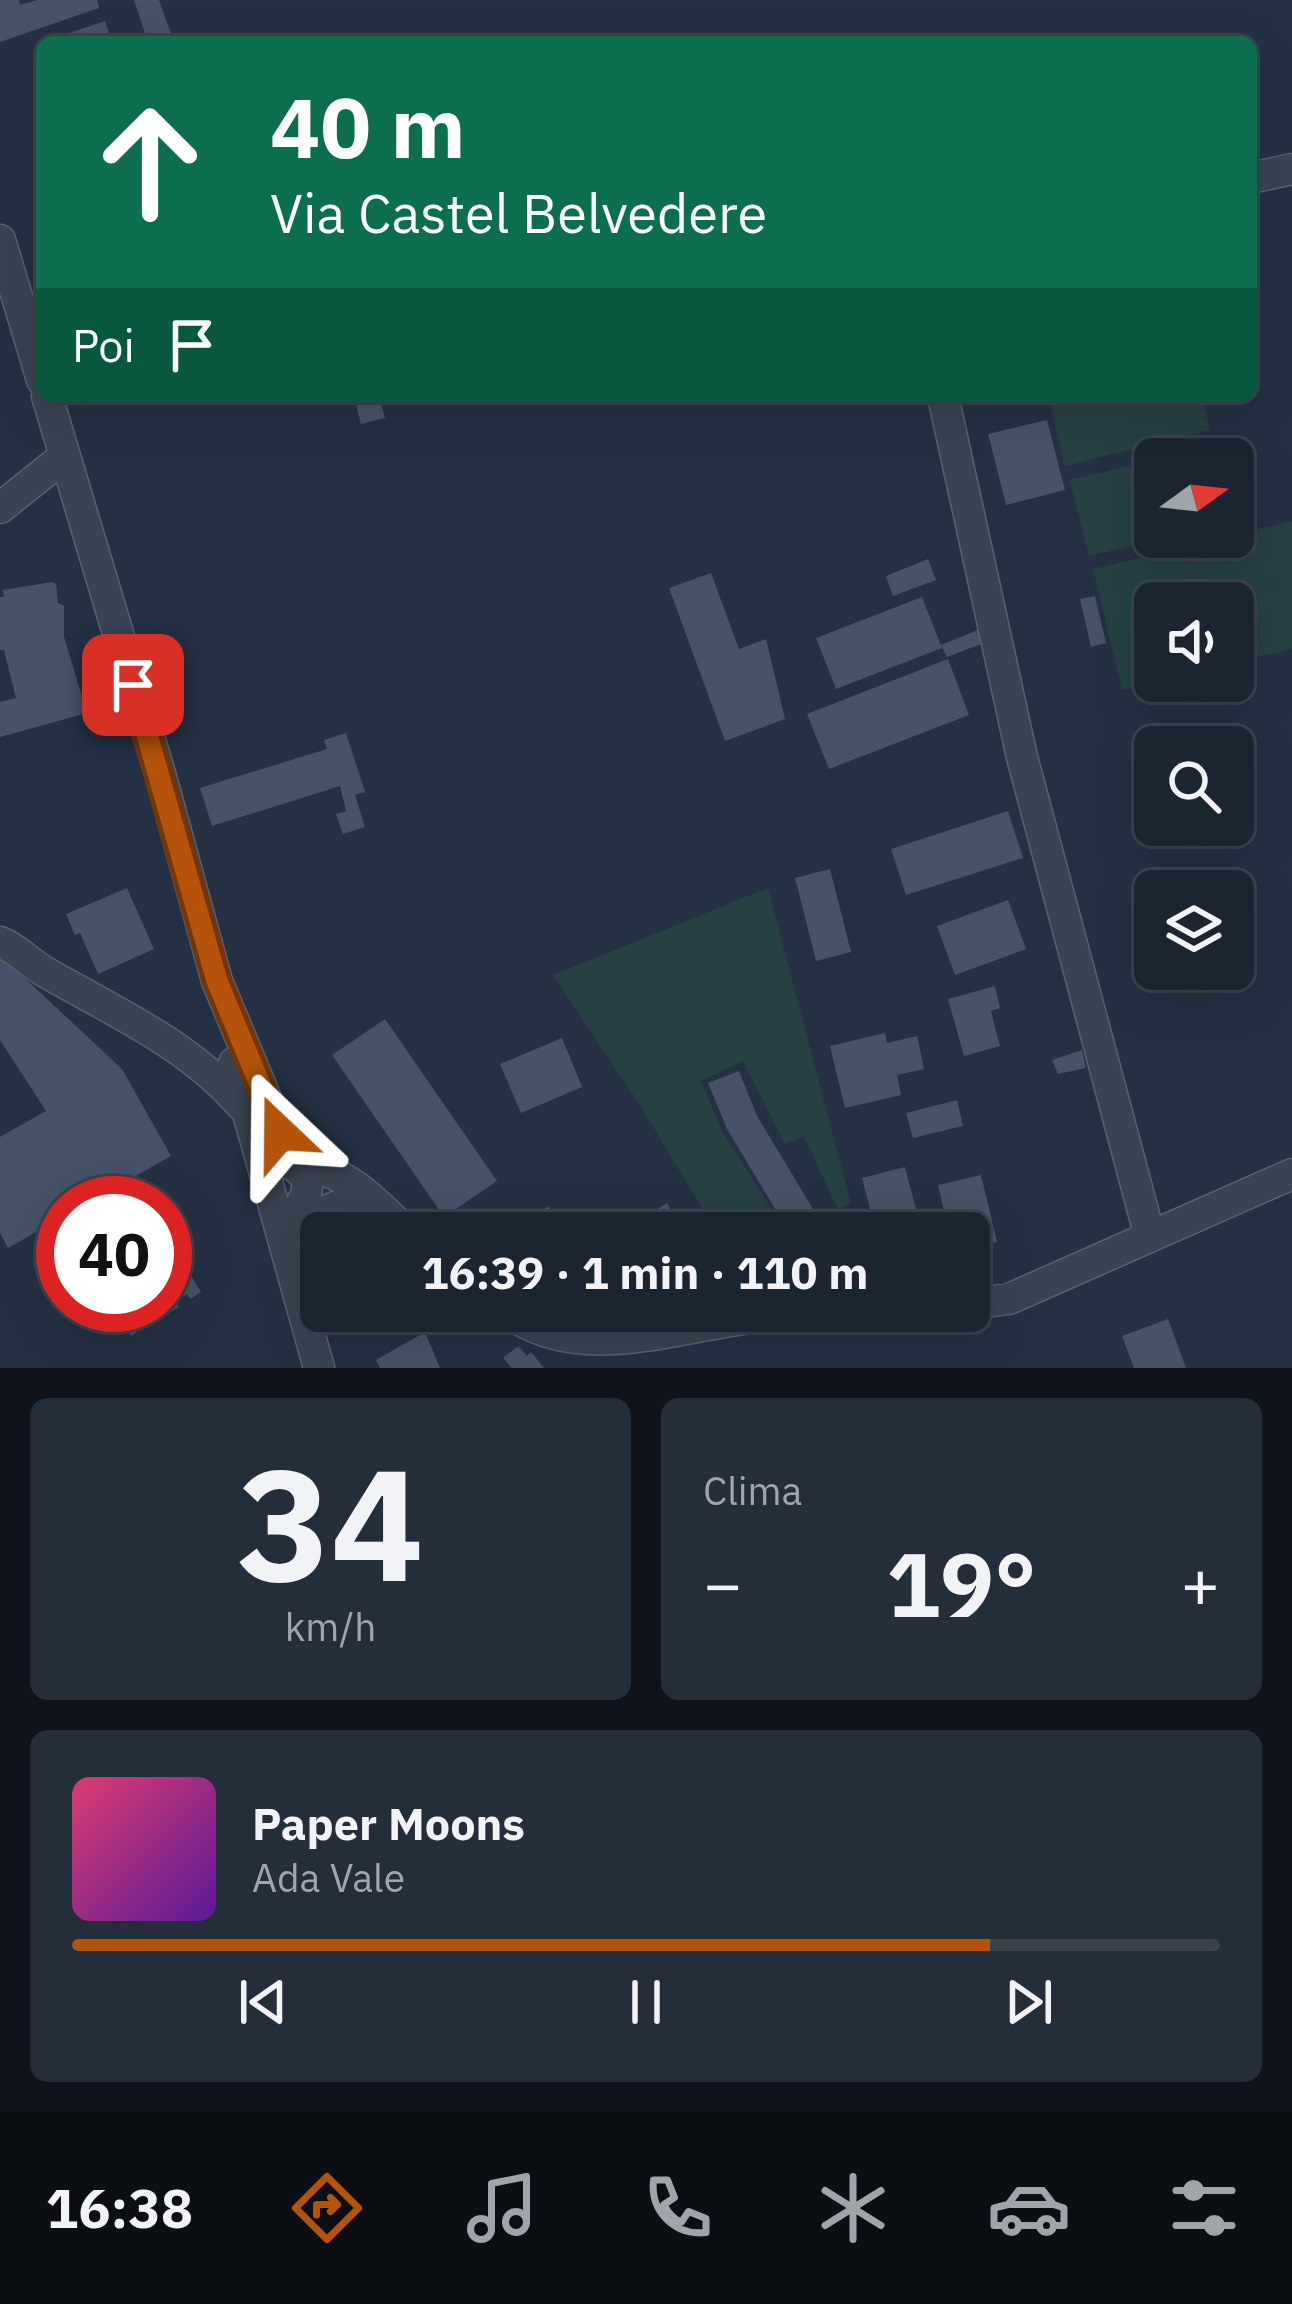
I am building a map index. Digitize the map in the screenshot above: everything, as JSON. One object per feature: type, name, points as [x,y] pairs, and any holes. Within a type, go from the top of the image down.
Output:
[{"type":"street","points":[[1257,177],[1292,169]]},
{"type":"street","points":[[0,240],[36,360]]},
{"type":"street","points":[[49,402],[217,981],[294,1165],[308,1179],[307,1196],[287,1203]]},
{"type":"street","points":[[944,402],[1022,757],[1150,1237]]},
{"type":"street","points":[[0,508],[65,456]]},
{"type":"street","points":[[0,942],[174,1045],[219,1080],[246,1111]]},
{"type":"street","points":[[217,981],[220,1013],[246,1111],[300,1241]]},
{"type":"street","points":[[294,1165],[318,1166],[346,1177],[386,1212]]},
{"type":"street","points":[[990,1301],[1010,1299],[1292,1174]]},
{"type":"street","points":[[287,1203],[325,1208],[343,1202],[381,1208]]},
{"type":"street","points":[[287,1203],[319,1368]]},
{"type":"street","points":[[329,1332],[340,1368]]},
{"type":"street","points":[[553,1332],[602,1342],[666,1332]]},
{"type":"green space","points":[[1049,402],[1203,402],[1210,430],[1178,438],[1134,438],[1134,449],[1065,466]]},
{"type":"green space","points":[[1134,465],[1134,545],[1089,556],[1070,480]]},
{"type":"green space","points":[[1292,521],[1292,649],[1254,658],[1254,582],[1134,582],[1134,687],[1122,690],[1093,569],[1139,558],[1254,558],[1254,530]]},
{"type":"green space","points":[[768,888],[851,1204],[838,1210],[804,1136],[785,1144],[743,1061],[701,1081],[722,1131],[774,1212],[704,1212],[553,975]]},
{"type":"building","points":[[0,0],[19,0],[20,5],[37,0],[97,0],[99,8],[0,42]]},
{"type":"building","points":[[134,0],[159,0],[172,36],[146,36]]},
{"type":"building","points":[[105,21],[110,36],[61,36]]},
{"type":"building","points":[[356,402],[381,402],[385,418],[361,424]]},
{"type":"building","points":[[1047,420],[1065,490],[1006,505],[988,434]]},
{"type":"building","points":[[928,559],[936,580],[893,596],[886,576]]},
{"type":"building","points":[[711,573],[739,649],[766,639],[785,719],[725,741],[669,588]]},
{"type":"building","points":[[52,582],[58,603],[64,606],[64,637],[87,713],[0,737],[0,702],[16,698],[4,650],[0,650],[0,597],[4,597],[3,590]]},
{"type":"building","points":[[1095,596],[1106,643],[1091,647],[1080,599]]},
{"type":"building","points":[[922,597],[942,648],[836,689],[816,638]]},
{"type":"building","points":[[978,630],[981,644],[947,657],[941,645]]},
{"type":"building","points":[[948,659],[969,715],[829,769],[807,714]]},
{"type":"building","points":[[346,733],[365,792],[355,795],[365,827],[343,834],[336,814],[346,811],[340,786],[212,826],[200,788],[327,749],[324,740]]},
{"type":"building","points":[[1008,811],[1023,858],[906,895],[891,849]]},
{"type":"building","points":[[830,869],[851,952],[816,961],[795,878]]},
{"type":"building","points":[[127,888],[154,949],[98,974],[66,914]]},
{"type":"building","points":[[1008,900],[1026,949],[955,975],[937,926]]},
{"type":"building","points":[[0,955],[122,1069],[171,1156],[136,1176],[36,1176],[36,1232],[8,1248],[0,1233],[0,1137],[46,1111],[0,1040]]},
{"type":"building","points":[[995,986],[1000,1008],[991,1011],[1000,1046],[964,1056],[948,999]]},
{"type":"building","points":[[385,1019],[497,1181],[451,1212],[441,1212],[332,1055]]},
{"type":"building","points":[[885,1033],[887,1043],[917,1036],[924,1069],[897,1075],[901,1095],[845,1108],[830,1046]]},
{"type":"building","points":[[562,1038],[582,1087],[521,1113],[500,1064]]},
{"type":"building","points":[[1082,1050],[1086,1068],[1058,1074],[1052,1060]]},
{"type":"building","points":[[739,1071],[757,1116],[815,1212],[777,1212],[727,1129],[708,1083]]},
{"type":"building","points":[[957,1100],[963,1126],[913,1138],[906,1113]]},
{"type":"building","points":[[905,1167],[917,1212],[871,1212],[862,1178]]},
{"type":"building","points":[[981,1175],[990,1212],[944,1212],[938,1185]]},
{"type":"building","points":[[990,1213],[997,1242],[990,1244]]},
{"type":"building","points":[[192,1277],[201,1292],[192,1298]]},
{"type":"building","points":[[1168,1319],[1186,1368],[1134,1368],[1122,1336]]},
{"type":"building","points":[[425,1332],[440,1368],[380,1368],[376,1360]]},
{"type":"building","points":[[585,1332],[619,1335],[587,1335]]},
{"type":"building","points":[[518,1346],[527,1356],[531,1352],[544,1368],[512,1368],[503,1358]]},
{"type":"route","points":[[133,685],[217,981],[280,1133]]}]
